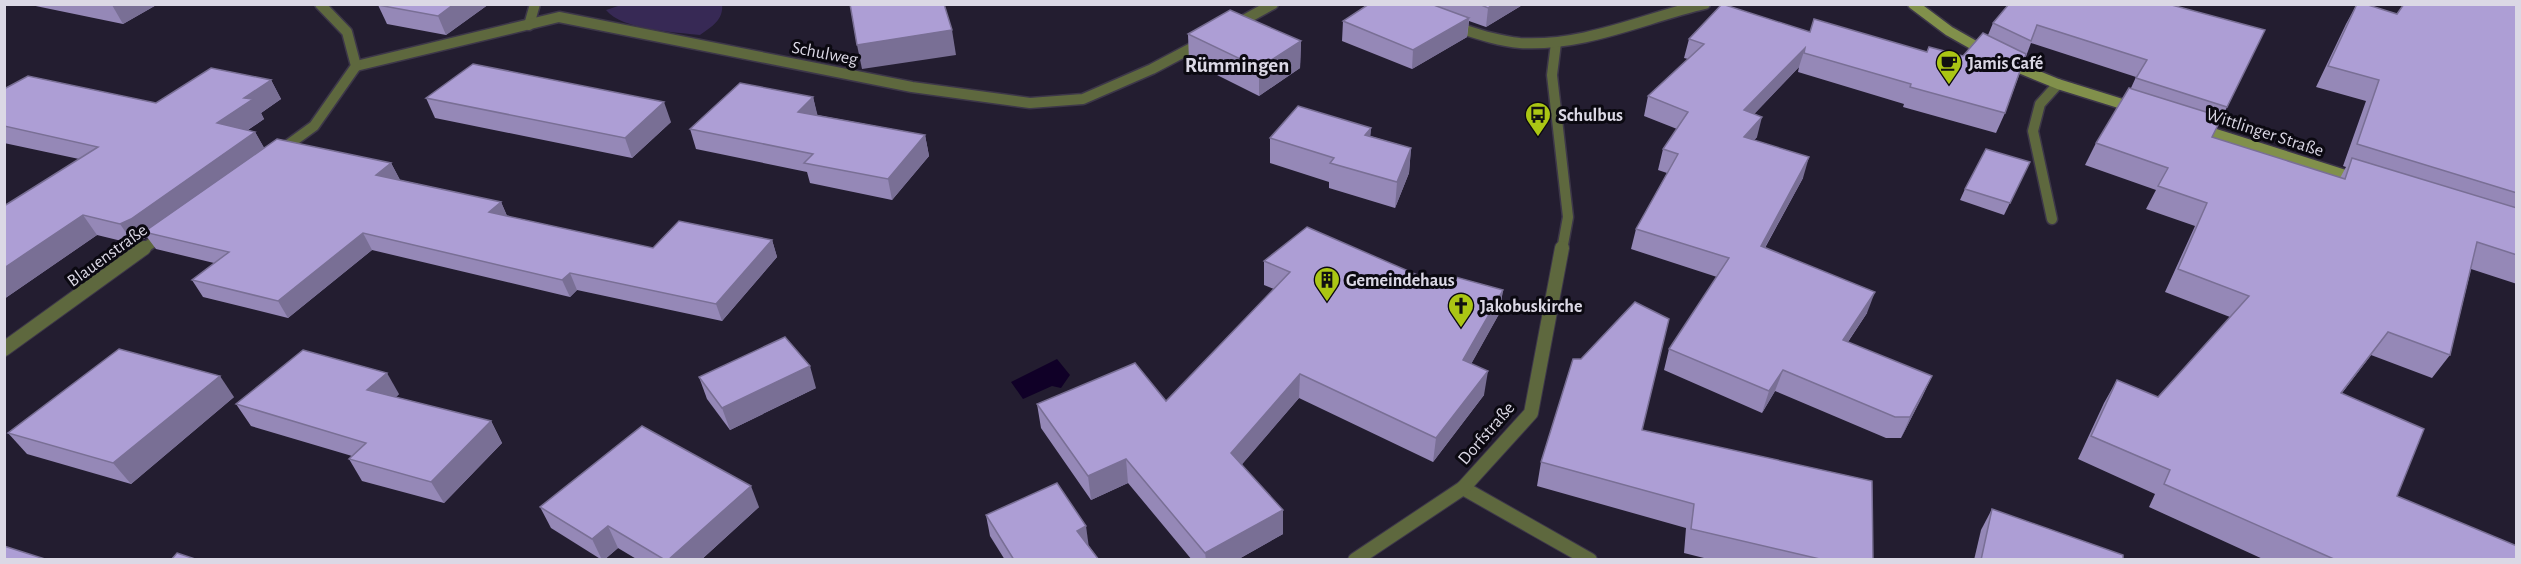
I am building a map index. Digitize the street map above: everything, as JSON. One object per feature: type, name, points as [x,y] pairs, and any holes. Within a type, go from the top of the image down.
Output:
[{"type":"main road","points":[[1913,4],[1949,31],[1979,49],[2058,84],[2148,112]]},
{"type":"main road","name":"Wittlinger Straße","points":[[2192,126],[2371,183]]},
{"type":"street","points":[[276,154],[315,126],[356,66],[347,32],[320,4]]},
{"type":"street","points":[[529,25],[535,4]]},
{"type":"street","points":[[1221,32],[1273,4]]},
{"type":"street","points":[[1446,23],[1490,37],[1521,43],[1556,43],[1591,38],[1684,8],[1705,4]]},
{"type":"street","name":"Schulweg","points":[[356,66],[559,18],[912,87],[1030,103],[1083,99],[1152,69],[1211,38]]},
{"type":"street","name":"Dorfstraße","points":[[1556,43],[1552,75],[1568,216],[1531,413],[1463,488],[1590,560]]},
{"type":"street","points":[[2052,219],[2033,131],[2040,104],[2058,84]]},
{"type":"street","name":"Blauenstraße","points":[[4,349],[179,224]]},
{"type":"street","points":[[1355,560],[1463,488]]},
{"type":"shaded area","points":[[722,4],[722,10],[719,19],[700,35],[636,26],[614,17],[606,10],[621,5]]},
{"type":"shaded area","points":[[1057,359],[1070,375],[1061,388],[1052,386],[1023,399],[1011,382]]},
{"type":"building","points":[[379,4],[454,4],[438,16]]},
{"type":"building","points":[[850,4],[944,4],[952,30],[857,45]]},
{"type":"building","points":[[1369,4],[1431,4],[1469,18],[1413,50],[1343,21]]},
{"type":"building","points":[[1479,4],[1493,4],[1488,8]]},
{"type":"building","points":[[1722,4],[1810,32],[1814,19],[1927,52],[1929,47],[1963,56],[1983,33],[2026,54],[2005,113],[1910,87],[1911,84],[1804,53],[1805,48],[1744,110],[1762,117],[1744,137],[1809,157],[1761,246],[1875,292],[1843,340],[1932,376],[1910,417],[1895,417],[1783,370],[1769,391],[1669,349],[1729,258],[1636,229],[1678,154],[1663,149],[1688,112],[1648,96],[1704,44],[1689,39]]},
{"type":"building","points":[[2009,4],[2168,4],[2265,30],[2227,107],[2136,78],[2147,60],[2037,25],[2031,41],[1993,23]]},
{"type":"building","points":[[2357,4],[2365,4],[2397,14],[2404,4],[2517,4],[2517,193],[2357,144],[2379,80],[2328,66]]},
{"type":"building","points":[[1230,10],[1301,41],[1259,68],[1188,34]]},
{"type":"building","points":[[473,64],[664,102],[625,138],[426,98]]},
{"type":"building","points":[[211,68],[271,80],[244,98],[253,99],[217,123],[255,132],[131,219],[120,224],[83,215],[4,268],[4,206],[98,147],[4,126],[4,89],[28,76],[156,103]]},
{"type":"building","points":[[740,83],[813,97],[798,112],[925,135],[888,179],[804,163],[813,154],[690,129]]},
{"type":"building","points":[[2129,88],[2222,117],[2212,137],[2345,179],[2352,158],[2517,208],[2517,255],[2477,242],[2450,355],[2388,332],[2341,393],[2424,429],[2397,496],[2517,546],[2517,560],[2336,560],[2164,484],[2170,470],[2091,436],[2117,380],[2158,397],[2249,296],[2178,269],[2207,203],[2158,186],[2168,168],[2096,143]]},
{"type":"building","points":[[1298,106],[1371,128],[1365,135],[1411,148],[1397,182],[1330,163],[1334,158],[1270,138]]},
{"type":"building","points":[[277,139],[391,163],[376,175],[501,202],[489,212],[653,248],[679,221],[772,240],[716,304],[570,273],[562,280],[363,233],[278,301],[192,280],[229,252],[144,232]]},
{"type":"building","points":[[1986,149],[2030,162],[2010,203],[1965,189]]},
{"type":"building","points":[[1307,227],[1445,287],[1452,276],[1503,290],[1463,360],[1488,371],[1436,438],[1300,374],[1231,453],[1283,510],[1205,553],[1126,459],[1088,476],[1037,404],[1135,363],[1166,401],[1290,272],[1264,261]]},
{"type":"building","points":[[1635,302],[1669,319],[1642,430],[1872,481],[1873,560],[1824,560],[1691,529],[1694,504],[1541,462],[1573,359],[1581,359]]},
{"type":"building","points":[[785,337],[810,366],[722,408],[699,377]]},
{"type":"building","points":[[119,349],[220,376],[113,463],[8,433]]},
{"type":"building","points":[[303,350],[387,373],[367,390],[491,421],[431,482],[349,459],[366,443],[236,404]]},
{"type":"building","points":[[642,426],[751,486],[668,560],[608,526],[592,539],[540,507]]},
{"type":"building","points":[[1057,483],[1086,526],[1077,531],[1099,560],[1014,560],[986,515]]},
{"type":"building","points":[[1992,509],[2123,555],[2123,560],[1981,560]]},
{"type":"building","points":[[4,546],[48,560],[4,560]]},
{"type":"building","points":[[177,553],[198,560],[171,560]]},
{"type":"place","name":"Jamis Café","points":[[1949,86]]},
{"type":"place","name":"Schulbus","points":[[1538,138]]},
{"type":"place","name":"Gemeindehaus","points":[[1327,303]]},
{"type":"place","name":"Jakobuskirche","points":[[1461,329]]},
{"type":"district","name":"Rümmingen","points":[[1237,65]]}]
